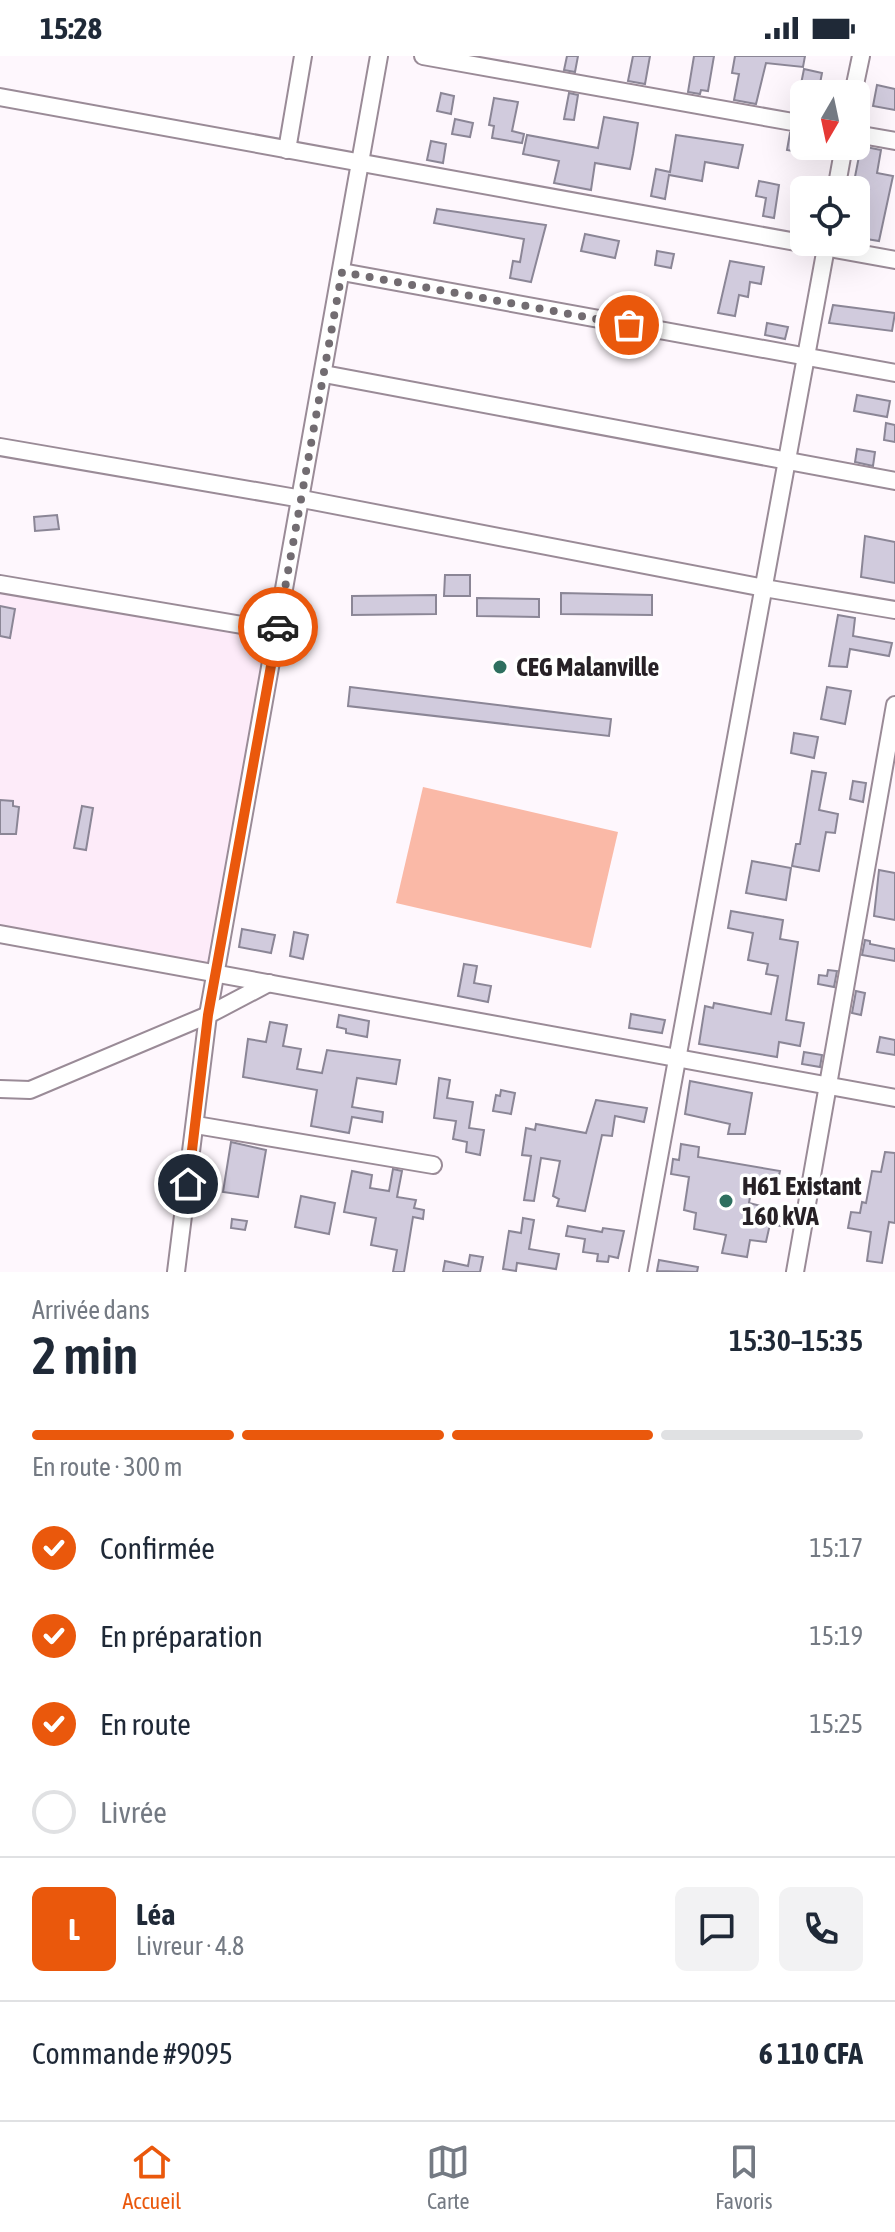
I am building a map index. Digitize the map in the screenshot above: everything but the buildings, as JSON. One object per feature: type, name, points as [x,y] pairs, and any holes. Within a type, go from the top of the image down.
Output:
[{"type":"street","points":[[287,150],[303,56]]},
{"type":"street","points":[[176,1272],[208,1015],[379,56]]},
{"type":"street","points":[[423,56],[790,122]]},
{"type":"street","points":[[856,80],[861,56]]},
{"type":"street","points":[[0,97],[790,238]]},
{"type":"street","points":[[870,137],[895,141]]},
{"type":"street","points":[[870,254],[895,260]]},
{"type":"street","points":[[638,1272],[825,256]]},
{"type":"street","points":[[342,272],[895,373]]},
{"type":"street","points":[[324,374],[895,481]]},
{"type":"street","points":[[0,447],[302,499],[764,588],[895,610]]},
{"type":"street","points":[[0,584],[277,631]]},
{"type":"street","points":[[795,1272],[895,705]]},
{"type":"street","points":[[0,934],[895,1098]]},
{"type":"street","points":[[0,1089],[30,1090],[208,1015],[269,983]]},
{"type":"street","points":[[196,1125],[433,1165]]},
{"type":"shaded area","points":[[0,592],[266,636],[209,964],[0,927]]},
{"type":"shaded area","points":[[423,787],[618,832],[591,948],[396,903]]},
{"type":"way so far","points":[[278,627],[342,272],[629,325]]},
{"type":"place","name":"CEG Malanville","points":[[500,667]]},
{"type":"place","name":"H61 Existant 160 kVA","points":[[726,1201]]},
{"type":"route","points":[[188,1184],[208,1015],[278,627]]}]
